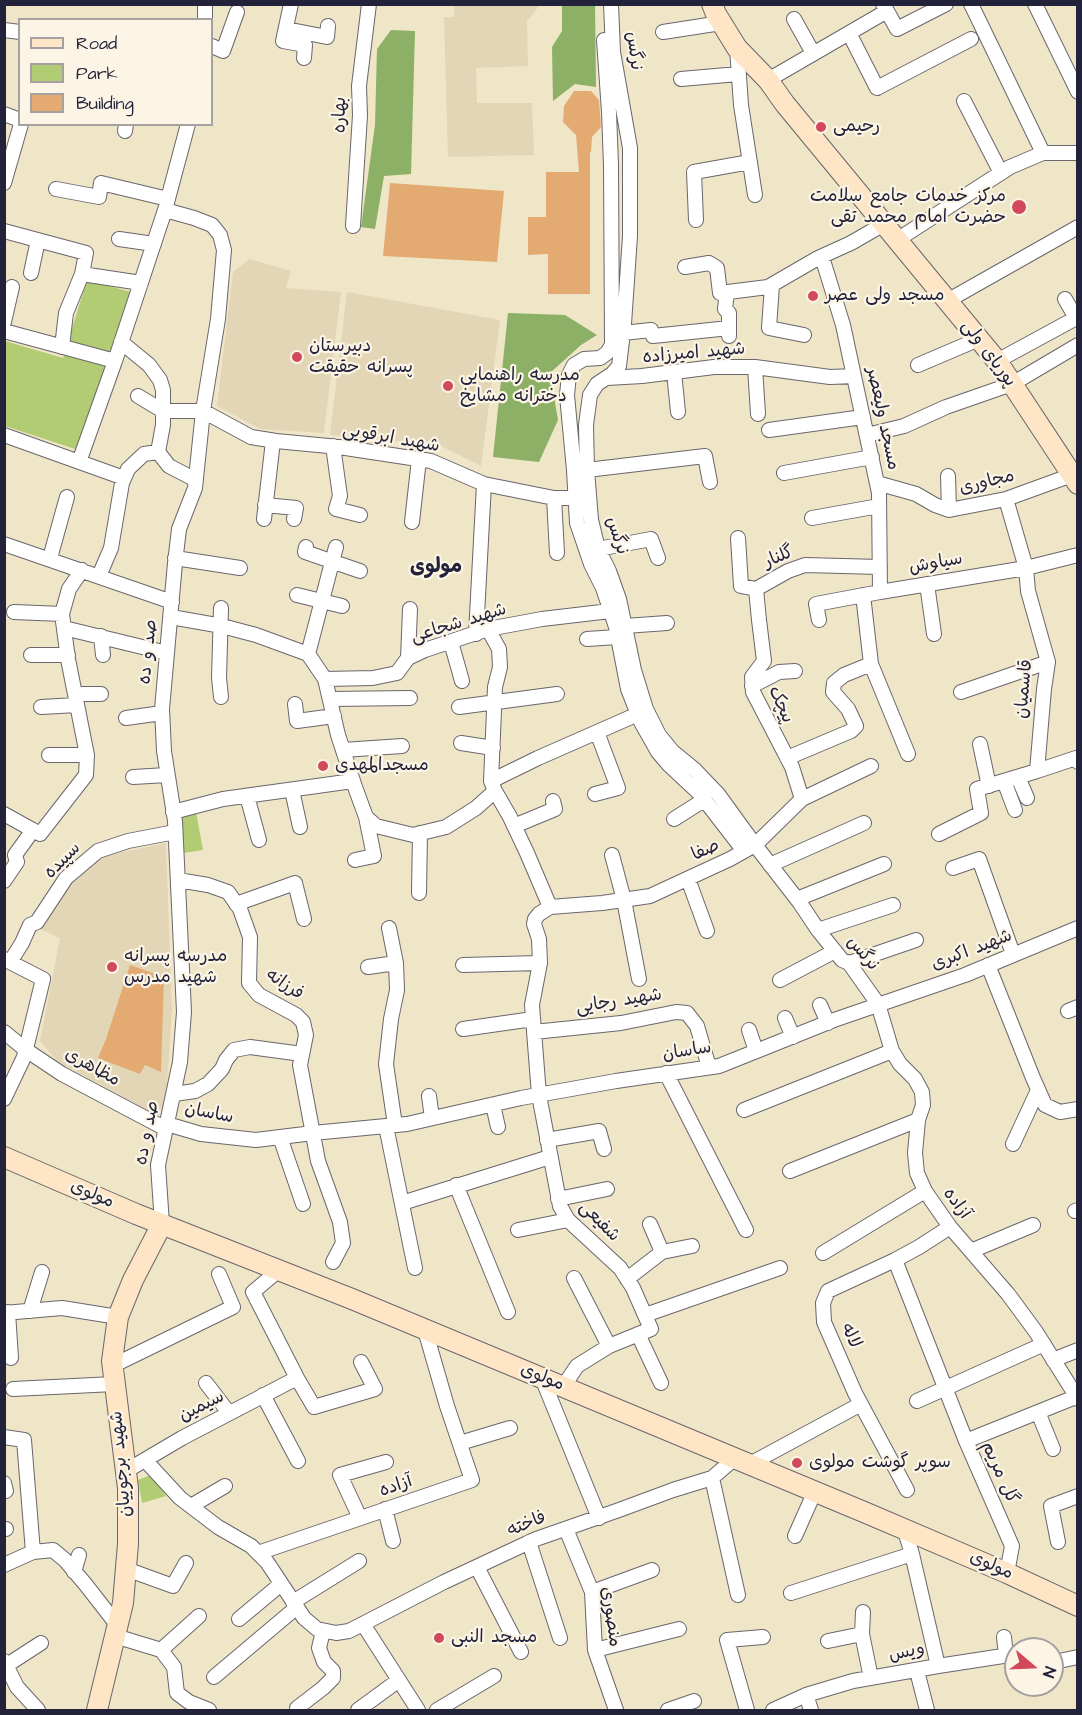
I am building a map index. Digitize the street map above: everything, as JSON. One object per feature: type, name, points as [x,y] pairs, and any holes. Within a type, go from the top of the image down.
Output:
[{"type":"main road","name":"پوریای ولی","points":[[712,4],[737,48],[768,80],[785,104],[997,361],[1075,480]]},
{"type":"main road","name":"مولوی","points":[[4,1157],[904,1528],[1077,1606]]},
{"type":"main road","name":"شهید برجوییان","points":[[97,1710],[123,1603],[128,1544],[128,1488],[113,1375],[118,1317],[133,1280],[162,1224]]},
{"type":"street","points":[[284,35],[291,4]]},
{"type":"street","name":"بهاره","points":[[352,226],[360,115],[359,87],[369,4]]},
{"type":"street","name":"نرگس","points":[[602,4],[609,112],[612,345],[600,358],[584,359],[574,365],[569,375],[567,395],[577,523],[616,627],[621,632],[646,709],[659,735],[673,752],[695,770],[718,794],[750,848]]},
{"type":"street","name":"نرگس","points":[[611,4],[613,52],[630,148],[630,236],[619,366],[597,384],[590,395],[586,424],[587,470],[591,520],[598,549],[619,599],[628,688],[641,722],[664,759],[750,848],[770,865],[842,960],[849,963],[878,1004]]},
{"type":"street","points":[[768,80],[849,33],[885,8],[897,29],[946,4]]},
{"type":"street","points":[[971,4],[1043,153]]},
{"type":"street","points":[[1035,4],[1077,92]]},
{"type":"street","points":[[213,46],[223,51],[237,12]]},
{"type":"street","points":[[794,19],[813,53]]},
{"type":"street","points":[[663,32],[721,23]]},
{"type":"street","points":[[284,35],[327,37],[328,26]]},
{"type":"street","points":[[849,33],[877,88],[961,40]]},
{"type":"street","points":[[284,35],[305,45],[304,58]]},
{"type":"street","points":[[737,48],[738,74],[755,195]]},
{"type":"street","points":[[681,79],[738,74]]},
{"type":"street","points":[[964,101],[1001,173]]},
{"type":"street","points":[[4,183],[20,126]]},
{"type":"street","points":[[79,462],[154,244],[187,126]]},
{"type":"street","points":[[685,267],[709,263],[717,268],[720,293],[768,287],[822,256],[851,243],[890,232],[1010,167],[1043,153],[1077,153]]},
{"type":"street","points":[[696,220],[694,172],[750,162]]},
{"type":"street","name":"صد و ده","points":[[56,189],[99,196],[101,183],[166,205],[212,225],[220,234],[224,250],[218,319],[203,411],[195,488],[179,529],[162,713],[164,751],[175,832],[184,1012],[180,1062],[158,1165],[162,1224]]},
{"type":"street","points":[[947,301],[1077,227]]},
{"type":"street","points":[[4,231],[86,253],[82,274],[66,313],[62,347]]},
{"type":"street","points":[[119,239],[154,244]]},
{"type":"street","points":[[31,273],[38,240]]},
{"type":"street","name":"مسجد ولیعصر","points":[[822,256],[843,326],[877,483],[880,592]]},
{"type":"street","points":[[82,274],[141,283]]},
{"type":"street","points":[[772,285],[769,328],[804,335]]},
{"type":"street","points":[[4,321],[12,287]]},
{"type":"street","points":[[623,333],[651,330],[653,336],[729,332],[729,313],[725,309],[727,292]]},
{"type":"street","points":[[997,361],[1077,318],[1065,300]]},
{"type":"street","points":[[4,331],[115,361]]},
{"type":"street","points":[[918,365],[979,339]]},
{"type":"street","points":[[121,342],[149,365],[160,380],[163,390],[163,425],[158,452]]},
{"type":"street","points":[[867,435],[904,426],[946,407],[1012,384],[1077,345]]},
{"type":"street","name":"شهید امیرزاده","points":[[607,378],[714,367],[755,367],[830,377],[854,376]]},
{"type":"street","points":[[755,367],[758,414]]},
{"type":"street","points":[[674,372],[678,412]]},
{"type":"street","points":[[138,396],[163,411],[203,411]]},
{"type":"street","name":"شهید ابرقویی","points":[[203,411],[251,437],[333,446],[431,461],[484,484],[554,498],[576,498]]},
{"type":"street","points":[[769,430],[863,417]]},
{"type":"street","points":[[4,435],[124,478]]},
{"type":"street","points":[[273,441],[264,512],[296,508],[294,519]]},
{"type":"street","points":[[333,446],[340,496],[336,510],[360,514]]},
{"type":"street","points":[[158,452],[170,466],[196,480]]},
{"type":"street","points":[[99,576],[111,548],[124,478],[128,469],[144,454],[158,452]]},
{"type":"street","points":[[587,470],[705,456],[710,482]]},
{"type":"street","points":[[784,473],[872,457]]},
{"type":"street","points":[[412,522],[419,459]]},
{"type":"street","points":[[948,476],[949,510]]},
{"type":"street","name":"مجاوری","points":[[877,483],[916,494],[949,510],[1006,499],[1075,480]]},
{"type":"street","points":[[484,484],[482,631],[499,649],[500,667],[494,703],[493,786],[514,826],[550,907]]},
{"type":"street","points":[[50,558],[67,496]]},
{"type":"street","points":[[554,498],[558,553]]},
{"type":"street","name":"قاسمیان","points":[[1006,499],[1026,568],[1028,591],[1048,662],[1037,771]]},
{"type":"street","points":[[812,518],[879,506]]},
{"type":"street","name":"گلنار","points":[[738,538],[741,586],[756,589],[788,571],[805,565],[880,567]]},
{"type":"street","points":[[598,549],[651,539],[658,558]]},
{"type":"street","points":[[4,544],[172,602]]},
{"type":"street","points":[[306,547],[305,552],[360,572]]},
{"type":"street","points":[[308,654],[336,547]]},
{"type":"street","name":"سیاوش","points":[[819,620],[816,604],[1026,568],[1077,555]]},
{"type":"street","points":[[176,558],[240,568]]},
{"type":"street","points":[[4,880],[18,862],[15,855],[86,775],[87,755],[63,621],[69,589],[82,570]]},
{"type":"street","points":[[927,584],[934,634]]},
{"type":"street","name":"پیچک","points":[[756,589],[764,661],[752,677],[753,692],[792,767],[802,799]]},
{"type":"street","points":[[297,595],[342,606]]},
{"type":"street","points":[[863,595],[871,664],[908,754]]},
{"type":"street","points":[[221,608],[219,678],[221,697]]},
{"type":"street","points":[[408,658],[410,609]]},
{"type":"street","name":"شهید شجاعی","points":[[325,679],[373,678],[397,673],[408,658],[482,631],[542,619],[610,611]]},
{"type":"street","points":[[14,612],[63,621],[101,636],[167,653]]},
{"type":"street","points":[[171,617],[256,635],[308,654],[325,679],[333,716],[366,817],[375,856],[355,860]]},
{"type":"street","points":[[587,639],[667,624]]},
{"type":"street","points":[[101,636],[102,655]]},
{"type":"street","points":[[451,642],[462,681]]},
{"type":"street","points":[[31,655],[68,655]]},
{"type":"street","points":[[961,692],[1048,662]]},
{"type":"street","points":[[787,758],[851,731],[856,726],[848,710],[833,692],[834,683],[843,675],[871,664]]},
{"type":"street","points":[[752,686],[779,672],[795,671]]},
{"type":"street","points":[[41,707],[101,694]]},
{"type":"street","points":[[459,707],[557,694]]},
{"type":"street","points":[[330,699],[410,698]]},
{"type":"street","points":[[294,704],[297,722],[333,716]]},
{"type":"street","points":[[126,718],[162,713]]},
{"type":"street","points":[[366,817],[376,826],[413,835],[446,827],[476,808],[493,786],[538,758],[638,714]]},
{"type":"street","points":[[595,794],[618,788],[597,732]]},
{"type":"street","points":[[461,742],[493,748]]},
{"type":"street","points":[[980,744],[989,786]]},
{"type":"street","points":[[343,750],[402,746]]},
{"type":"street","points":[[49,755],[87,755]]},
{"type":"street","points":[[939,834],[981,813],[977,789],[1076,758],[1077,762]]},
{"type":"street","name":"صفا","points":[[550,907],[650,896],[750,848],[802,799],[871,766]]},
{"type":"street","points":[[133,777],[167,775]]},
{"type":"street","points":[[1018,777],[1026,798]]},
{"type":"street","points":[[1004,781],[1015,810]]},
{"type":"street","points":[[173,812],[223,799],[353,782]]},
{"type":"street","points":[[292,790],[300,827]]},
{"type":"street","points":[[247,796],[259,840]]},
{"type":"street","points":[[674,819],[704,800]]},
{"type":"street","points":[[514,826],[555,809],[553,801]]},
{"type":"street","points":[[4,814],[37,832]]},
{"type":"street","points":[[770,865],[864,823]]},
{"type":"street","name":"سپیده","points":[[7,961],[22,943],[30,925],[37,922],[66,878],[98,852],[128,841],[175,832]]},
{"type":"street","points":[[419,893],[420,833]]},
{"type":"street","points":[[612,855],[624,900],[639,979]]},
{"type":"street","points":[[953,868],[979,859],[1013,954]]},
{"type":"street","points":[[797,900],[884,864]]},
{"type":"street","points":[[688,879],[707,931]]},
{"type":"street","name":"فرزانه","points":[[178,880],[208,885],[228,892],[240,909],[250,937],[249,983],[259,995],[296,1015],[303,1022],[306,1035],[300,1065],[318,1161],[340,1222],[343,1243],[333,1263]]},
{"type":"street","points":[[236,904],[295,883],[304,919]]},
{"type":"street","points":[[818,930],[893,904]]},
{"type":"street","name":"شفیعی","points":[[550,907],[539,914],[534,924],[539,939],[540,963],[532,1005],[539,1095],[558,1199],[568,1221],[602,1250],[620,1268],[627,1279],[651,1329],[638,1334]]},
{"type":"street","name":"شهید اکبری","points":[[878,1004],[965,975],[1077,927]]},
{"type":"street","points":[[389,928],[396,963],[397,990],[391,1019],[387,1064],[391,1125],[402,1203],[415,1268]]},
{"type":"street","points":[[849,963],[916,940]]},
{"type":"street","points":[[780,980],[835,951]]},
{"type":"street","points":[[4,1099],[24,1057],[43,978],[7,961]]},
{"type":"street","points":[[368,967],[396,963]]},
{"type":"street","points":[[463,965],[540,963]]},
{"type":"street","points":[[988,965],[1045,1105],[1060,1112],[1077,1109]]},
{"type":"street","name":"ساسان","points":[[167,1127],[201,1134],[256,1140],[407,1124],[616,1080],[719,1066],[878,1004]]},
{"type":"street","name":"آزاده","points":[[878,1004],[892,1051],[900,1064],[915,1079],[922,1092],[923,1105],[918,1120],[915,1153],[917,1173],[925,1191],[950,1227],[1008,1294],[1044,1344],[1077,1397]]},
{"type":"street","points":[[820,1005],[828,1023]]},
{"type":"street","name":"شهید رجایی","points":[[534,1025],[621,1023],[676,1012],[687,1013],[697,1026],[709,1067]]},
{"type":"street","points":[[785,1018],[793,1037]]},
{"type":"street","points":[[463,1029],[534,1025]]},
{"type":"street","points":[[749,1030],[756,1051]]},
{"type":"street","name":"مظاهری","points":[[4,1032],[62,1074],[167,1127]]},
{"type":"street","points":[[174,1094],[195,1091],[208,1084],[222,1069],[234,1050],[246,1041],[250,1047],[302,1054]]},
{"type":"street","points":[[744,1110],[892,1051]]},
{"type":"street","points":[[666,1073],[746,1230]]},
{"type":"street","points":[[1013,1144],[1038,1090]]},
{"type":"street","points":[[429,1096],[432,1118]]},
{"type":"street","points":[[493,1105],[498,1127]]},
{"type":"street","points":[[790,1171],[918,1120]]},
{"type":"street","points":[[547,1140],[599,1131],[604,1149]]},
{"type":"street","points":[[280,1137],[303,1204]]},
{"type":"street","points":[[402,1203],[550,1157]]},
{"type":"street","points":[[456,1185],[508,1312]]},
{"type":"street","points":[[558,1199],[607,1189]]},
{"type":"street","points":[[823,1253],[925,1191]]},
{"type":"street","points":[[518,1230],[568,1221]]},
{"type":"street","points":[[650,1224],[662,1252]]},
{"type":"street","points":[[971,1251],[1033,1225]]},
{"type":"street","name":"لاله","points":[[907,1490],[861,1404],[824,1322],[823,1303],[828,1291],[895,1260],[950,1227]]},
{"type":"street","points":[[627,1279],[662,1252],[692,1246]]},
{"type":"street","name":"گل مریم","points":[[895,1260],[966,1441],[1012,1546],[1007,1573]]},
{"type":"street","points":[[645,1315],[780,1268]]},
{"type":"street","points":[[279,1270],[253,1292],[314,1407],[375,1389],[362,1362]]},
{"type":"street","points":[[30,1311],[42,1272]]},
{"type":"street","points":[[13,1389],[113,1375],[233,1307],[219,1274]]},
{"type":"street","points":[[574,1278],[609,1346]]},
{"type":"street","points":[[11,1358],[6,1313],[62,1308],[118,1317]]},
{"type":"street","name":"آزاده","points":[[258,1553],[472,1480],[425,1330]]},
{"type":"street","points":[[563,1387],[577,1366],[609,1346],[638,1334],[661,1383]]},
{"type":"street","points":[[917,1401],[1044,1344]]},
{"type":"street","points":[[1053,1360],[1077,1350]]},
{"type":"street","name":"سیمین","points":[[126,1471],[182,1437],[297,1378]]},
{"type":"street","points":[[542,1378],[599,1518]]},
{"type":"street","points":[[206,1383],[228,1413]]},
{"type":"street","points":[[263,1395],[298,1461]]},
{"type":"street","points":[[966,1441],[1077,1397]]},
{"type":"street","points":[[742,1461],[861,1404]]},
{"type":"street","points":[[1038,1412],[1053,1449]]},
{"type":"street","points":[[460,1443],[510,1428]]},
{"type":"street","points":[[4,1437],[24,1440],[33,1552]]},
{"type":"street","points":[[145,1460],[180,1498],[218,1527],[251,1546],[267,1562],[304,1618],[316,1629],[329,1632],[319,1648],[324,1662],[333,1671],[333,1678],[297,1710]]},
{"type":"street","name":"فاخته","points":[[329,1632],[349,1631],[529,1542],[711,1478],[742,1461]]},
{"type":"street","points":[[360,1518],[340,1474],[386,1462]]},
{"type":"street","points":[[711,1478],[738,1595]]},
{"type":"street","points":[[191,1506],[225,1486]]},
{"type":"street","points":[[795,1536],[815,1491]]},
{"type":"street","points":[[1059,1542],[1051,1506],[1077,1496]]},
{"type":"street","points":[[385,1509],[393,1541]]},
{"type":"street","points":[[904,1528],[938,1666]]},
{"type":"street","name":"منصوری","points":[[566,1529],[592,1592],[595,1650],[615,1707]]},
{"type":"street","points":[[529,1542],[560,1638]]},
{"type":"street","points":[[4,1565],[33,1552],[53,1550],[65,1560],[86,1585],[116,1631],[161,1650],[174,1667],[177,1693],[208,1710]]},
{"type":"street","points":[[791,1593],[912,1554]]},
{"type":"street","points":[[74,1572],[79,1556]]},
{"type":"street","points":[[214,1677],[295,1605],[359,1561]]},
{"type":"street","points":[[126,1569],[173,1586],[186,1563]]},
{"type":"street","points":[[477,1567],[522,1652]]},
{"type":"street","points":[[592,1592],[652,1570]]},
{"type":"street","points":[[239,1619],[281,1584]]},
{"type":"street","points":[[863,1611],[862,1634],[871,1678]]},
{"type":"street","points":[[161,1650],[199,1616]]},
{"type":"street","points":[[363,1624],[418,1710]]},
{"type":"street","points":[[595,1650],[679,1629]]},
{"type":"street","points":[[828,1641],[862,1634]]},
{"type":"street","points":[[747,1710],[727,1640],[763,1637]]},
{"type":"street","points":[[38,1710],[17,1687],[6,1664],[41,1642]]},
{"type":"street","name":"ویس","points":[[773,1710],[806,1695],[853,1682],[1004,1656]]},
{"type":"street","points":[[917,1671],[927,1710]]},
{"type":"street","points":[[437,1710],[494,1676]]},
{"type":"street","points":[[357,1710],[399,1680]]},
{"type":"street","points":[[806,1695],[811,1710]]},
{"type":"street","points":[[668,1710],[694,1701]]},
{"type":"street","points":[[601,1710],[615,1707]]},
{"type":"shaded area","points":[[454,5],[540,5],[527,21],[528,66],[476,68],[477,103],[532,103],[534,155],[448,157],[444,17],[454,17]]},
{"type":"shaded area","points":[[250,259],[291,271],[286,288],[341,292],[324,433],[260,429],[217,406],[233,272]]},
{"type":"shaded area","points":[[347,292],[500,320],[481,466],[439,445],[330,435]]},
{"type":"shaded area","name":"مدرسه پسرانه شهید مدرس","points":[[166,843],[172,1008],[166,1102],[156,1115],[57,1061],[40,1041],[60,938],[40,929],[70,884],[103,856]]},
{"type":"green space","points":[[562,5],[595,5],[596,87],[575,84],[553,101],[552,47],[562,31]]},
{"type":"green space","points":[[391,30],[415,31],[411,174],[384,176],[375,229],[361,227],[375,125],[377,49]]},
{"type":"green space","points":[[87,280],[131,292],[78,450],[5,426],[5,341],[63,358]]},
{"type":"green space","points":[[508,313],[565,315],[597,335],[581,345],[550,373],[558,420],[539,462],[493,457]]},
{"type":"green space","points":[[196,812],[203,850],[183,853],[178,815]]},
{"type":"green space","points":[[151,1475],[166,1496],[142,1503],[138,1480]]},
{"type":"building","points":[[574,91],[591,91],[599,100],[601,127],[592,137],[590,152],[590,294],[548,294],[548,254],[528,255],[528,217],[546,217],[546,172],[579,172],[576,135],[563,122],[564,106]]},
{"type":"building","points":[[390,183],[504,191],[497,262],[383,256]]},
{"type":"building","points":[[130,965],[164,977],[161,1072],[145,1065],[140,1074],[98,1058]]},
{"type":"place","name":"رحیمی","points":[[821,127]]},
{"type":"place","name":"مرکز خدمات جامع سلامت حضرت امام محمد تقی","points":[[1019,207]]},
{"type":"place","name":"مسجد ولی عصر","points":[[813,296]]},
{"type":"place","name":"دبیرستان پسرانه حقیقت","points":[[297,357]]},
{"type":"place","name":"مدرسه راهنمایی دخترانه مشایخ","points":[[448,386]]},
{"type":"place","name":"مسجدالمهدی","points":[[323,766]]},
{"type":"place","name":"مدرسه پسرانه شهید مدرس","points":[[112,967]]},
{"type":"place","name":"سوپر گوشت مولوی","points":[[797,1463]]},
{"type":"place","name":"مسجد النبی","points":[[439,1638]]},
{"type":"district","name":"مولوی","points":[[436,568]]}]
